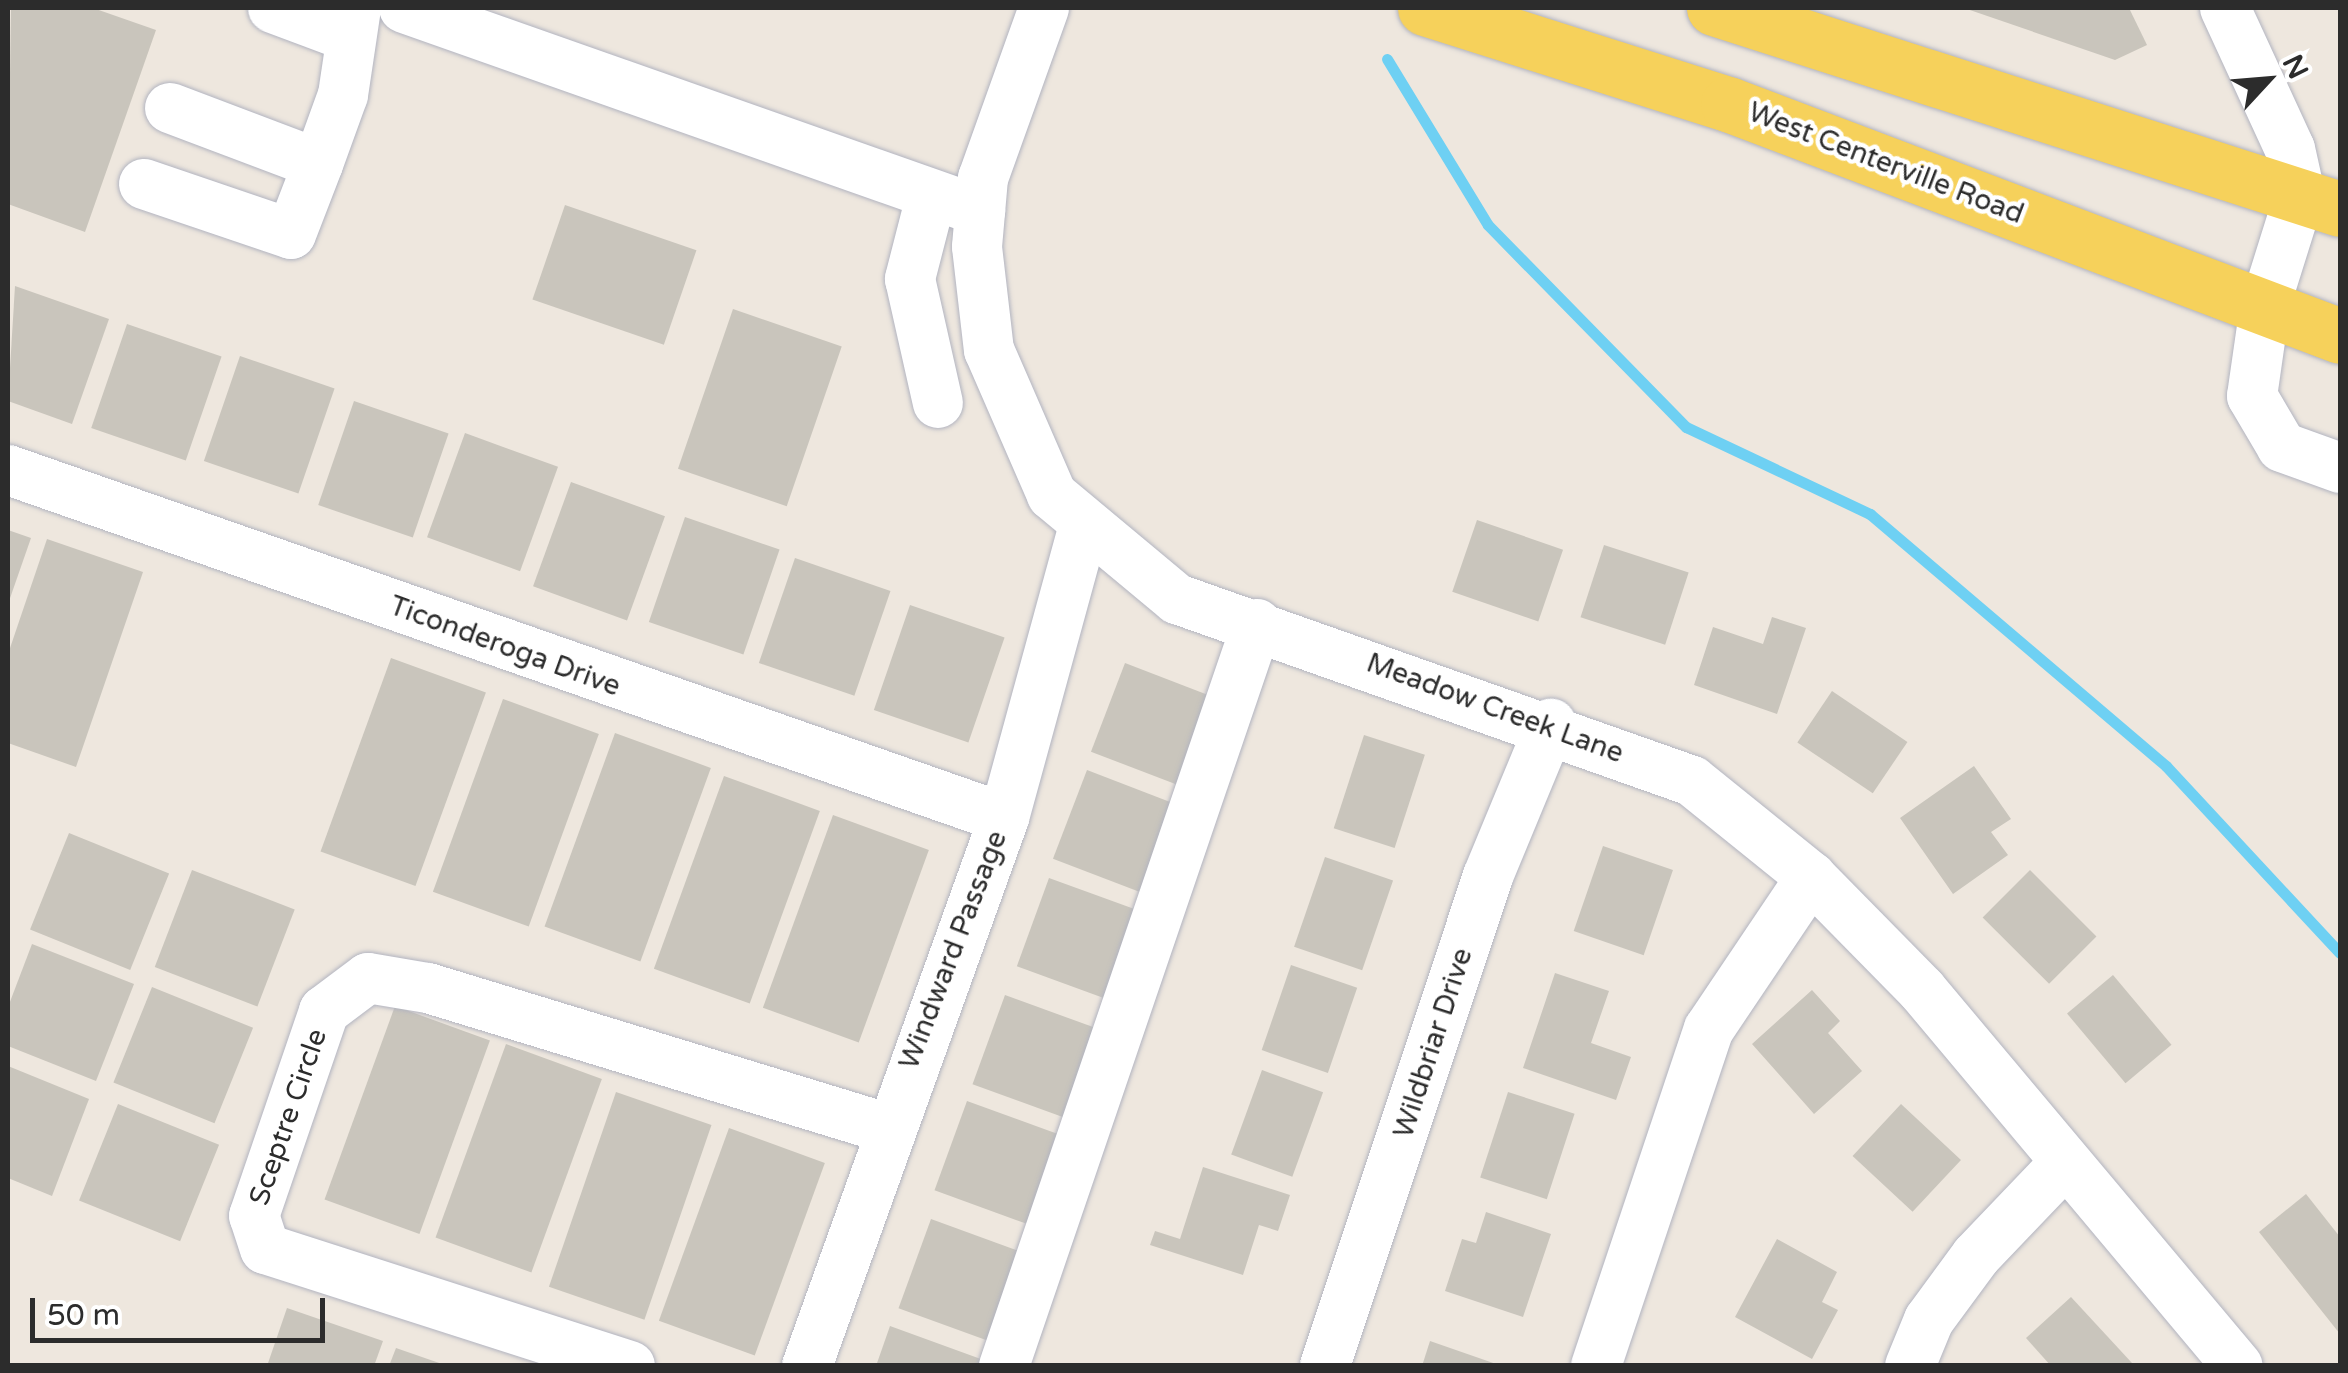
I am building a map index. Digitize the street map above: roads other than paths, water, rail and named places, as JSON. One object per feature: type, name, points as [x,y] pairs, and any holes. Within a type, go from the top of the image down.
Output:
[{"type":"main road","name":"West Centerville Road","points":[[1425,8],[1728,104],[2340,336]]},
{"type":"main road","points":[[1728,104],[1740,12],[2320,202]]},
{"type":"street","points":[[144,184],[291,234],[343,96],[352,22],[273,8]]},
{"type":"street","points":[[404,8],[931,198],[980,211]]},
{"type":"street","name":"Meadow Creek Lane","points":[[1044,8],[983,178],[980,211],[989,350],[1022,442],[1083,529],[1177,600],[1551,724],[1692,781],[1811,877],[1922,990],[2236,1366]]},
{"type":"street","points":[[2225,8],[2290,149],[2320,202],[2266,306],[2252,396],[2282,446],[2340,468]]},
{"type":"street","points":[[170,108],[318,164]]},
{"type":"street","points":[[931,198],[910,279],[938,403]]},
{"type":"street","name":"Ticonderoga Drive","points":[[8,470],[1004,818]]},
{"type":"street","name":"Windward Passage","points":[[807,1366],[885,1128],[1004,818],[1083,529]]},
{"type":"street","points":[[1004,1366],[1256,624]]},
{"type":"street","name":"Wildbriar Drive","points":[[1324,1366],[1488,876],[1551,724]]},
{"type":"street","points":[[1596,1366],[1709,1029],[1811,877]]},
{"type":"street","name":"Sceptre Circle","points":[[630,1366],[265,1249],[254,1216],[324,1011],[368,978],[428,988],[885,1128]]},
{"type":"street","points":[[1910,1366],[1929,1320],[1976,1256],[2065,1163]]},
{"type":"waterway","points":[[1387,59],[1488,225],[1686,427],[1870,514],[2166,766],[2340,953]]}]
